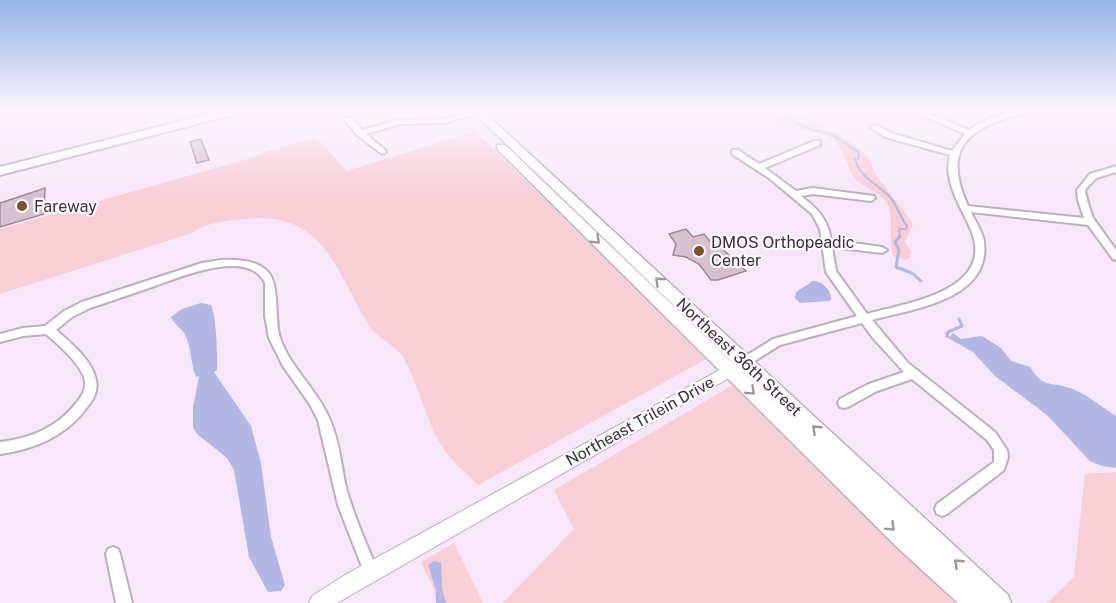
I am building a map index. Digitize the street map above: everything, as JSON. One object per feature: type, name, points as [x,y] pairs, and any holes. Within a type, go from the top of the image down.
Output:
[{"type":"main road","points":[[0,163],[95,139]]},
{"type":"main road","points":[[0,171],[125,139]]},
{"type":"main road","name":"Northeast 36th Street","points":[[500,139],[737,366],[1000,603]]},
{"type":"main road","name":"Northeast 36th Street","points":[[737,366],[906,542],[974,603]]},
{"type":"street","points":[[367,139],[382,152]]},
{"type":"street","points":[[902,139],[954,154],[963,139]]},
{"type":"street","points":[[759,167],[817,143]]},
{"type":"street","points":[[735,152],[796,194],[822,219],[828,243],[831,272],[863,318],[891,353],[992,436],[1003,455],[999,466],[942,509]]},
{"type":"street","name":"Northeast Trilein Drive","points":[[319,603],[777,342],[951,293],[973,275],[978,264],[980,249],[979,240],[953,177],[954,154]]},
{"type":"street","points":[[1116,169],[1093,176],[1081,190],[1081,202],[1090,222],[1116,257]]},
{"type":"street","points":[[796,194],[813,191],[872,198]]},
{"type":"street","points":[[967,209],[1090,222]]},
{"type":"street","points":[[828,243],[882,250]]},
{"type":"street","points":[[0,338],[22,332],[48,330],[68,314],[86,305],[206,266],[225,263],[241,264],[257,269],[264,274],[271,287],[269,308],[277,345],[290,367],[312,395],[325,421],[343,502],[371,572]]},
{"type":"street","points":[[0,448],[32,442],[61,428],[73,417],[90,394],[90,376],[60,339],[48,330]]},
{"type":"street","points":[[844,403],[873,387],[914,374]]},
{"type":"street","points":[[113,554],[124,603]]},
{"type":"shaded area","points":[[309,139],[318,139],[347,171],[449,139],[483,139],[708,358],[478,485],[453,461],[441,445],[403,357],[370,327],[324,249],[310,234],[293,224],[271,219],[243,219],[216,223],[204,226],[192,233],[0,294],[0,229],[255,157]]},
{"type":"shaded area","points":[[832,139],[845,139],[868,157],[876,175],[913,224],[905,242],[911,251],[910,258],[905,260],[893,256],[891,217],[888,205],[881,196],[861,184],[853,176]]},
{"type":"shaded area","points":[[733,385],[955,603],[503,603],[574,529],[554,490]]},
{"type":"shaded area","points":[[1116,472],[1116,603],[1047,603],[1074,577],[1085,474]]},
{"type":"shaded area","points":[[454,543],[483,603],[436,603],[433,587],[421,562]]},
{"type":"water","points":[[813,281],[823,284],[828,289],[831,296],[829,301],[800,303],[795,298],[796,292]]},
{"type":"water","points":[[201,303],[211,305],[213,310],[217,364],[217,370],[214,372],[251,426],[261,463],[271,537],[285,585],[281,591],[268,592],[249,557],[234,470],[227,458],[197,434],[193,427],[193,408],[199,376],[196,377],[194,372],[187,338],[171,317],[182,309]]},
{"type":"water","points":[[944,332],[950,337],[953,333],[961,339],[982,336],[1001,348],[1011,361],[1030,367],[1045,382],[1075,390],[1116,416],[1116,468],[1090,461],[1047,415],[995,376],[973,352],[948,338]]},
{"type":"water","points":[[434,561],[441,563],[442,588],[446,603],[436,603],[436,590],[428,565]]},
{"type":"building","points":[[201,139],[209,160],[197,163],[190,142]]},
{"type":"building","name":"Fareway","points":[[45,188],[44,214],[0,227],[0,203]]},
{"type":"building","name":"DMOS Orthopeadic Center","points":[[686,229],[693,237],[704,234],[714,246],[718,245],[746,271],[711,280],[699,264],[686,257],[673,255],[676,244],[669,234]]},
{"type":"waterway","points":[[839,139],[858,152],[859,158],[855,159],[861,171],[895,204],[907,226],[906,229],[899,229],[900,236]]},
{"type":"waterway","points":[[900,236],[895,242],[899,250],[896,267],[912,273],[921,281]]},
{"type":"waterway","points":[[947,336],[948,332],[962,326],[959,319]]},
{"type":"place","name":"Fareway","points":[[22,206]]},
{"type":"place","name":"DMOS Orthopeadic Center","points":[[699,251]]}]
